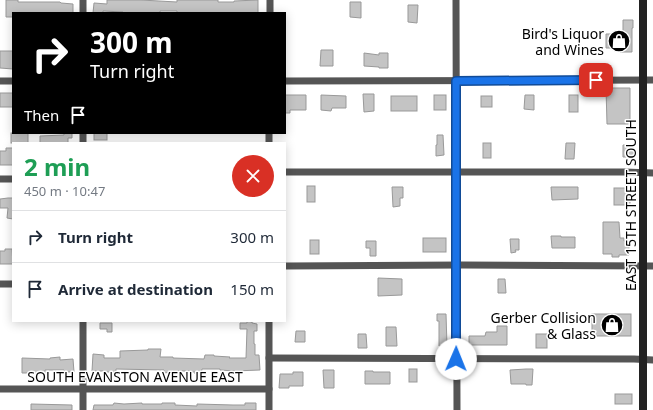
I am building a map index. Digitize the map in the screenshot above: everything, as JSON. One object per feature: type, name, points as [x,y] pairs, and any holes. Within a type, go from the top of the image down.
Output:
[{"type":"main road","name":"EAST 15TH STREET SOUTH","points":[[643,0],[643,410]]},
{"type":"street","points":[[83,0],[83,12]]},
{"type":"street","points":[[270,0],[270,12]]},
{"type":"street","points":[[456,0],[457,410]]},
{"type":"street","points":[[286,81],[653,80]]},
{"type":"street","points":[[0,81],[12,81]]},
{"type":"street","points":[[286,172],[653,173]]},
{"type":"street","points":[[0,179],[12,179]]},
{"type":"street","points":[[286,266],[653,266]]},
{"type":"street","points":[[0,284],[12,284]]},
{"type":"street","points":[[83,322],[83,410]]},
{"type":"street","points":[[269,322],[270,410]]},
{"type":"street","points":[[269,358],[653,360]]},
{"type":"street","name":"SOUTH EVANSTON AVENUE EAST","points":[[0,389],[269,389]]},
{"type":"building","points":[[6,0],[18,0],[18,2],[60,2],[73,4],[73,12],[12,12],[12,17],[6,17]]},
{"type":"building","points":[[107,0],[177,2],[177,0],[218,0],[218,2],[234,2],[258,0],[258,12],[93,12],[94,3],[107,4]]},
{"type":"building","points":[[350,2],[361,2],[361,18],[350,17]]},
{"type":"building","points":[[408,5],[418,5],[417,23],[408,22]]},
{"type":"building","name":"Bird's Liquor and Wines","points":[[623,20],[633,20],[632,52],[620,52],[620,48],[606,48],[606,34],[623,34]]},
{"type":"building","points":[[321,50],[333,50],[333,66],[320,66]]},
{"type":"building","points":[[0,51],[12,51],[12,69],[0,68]]},
{"type":"building","points":[[364,53],[379,55],[379,53],[388,53],[388,68],[364,66]]},
{"type":"building","points":[[606,88],[630,88],[630,124],[607,124]]},
{"type":"building","points":[[0,93],[12,93],[12,107],[0,107]]},
{"type":"building","points":[[363,94],[374,94],[374,111],[364,112]]},
{"type":"building","points":[[286,95],[306,95],[306,110],[290,110],[290,113],[286,113]]},
{"type":"building","points":[[321,95],[346,96],[346,108],[332,108],[331,111],[321,110]]},
{"type":"building","points":[[434,95],[446,95],[446,110],[434,110]]},
{"type":"building","points":[[525,95],[534,95],[534,110],[524,109]]},
{"type":"building","points":[[569,95],[578,95],[578,112],[569,112]]},
{"type":"building","points":[[391,96],[417,96],[417,111],[391,111]]},
{"type":"building","points":[[481,96],[492,96],[492,107],[481,107]]},
{"type":"building","points":[[11,133],[28,134],[28,142],[11,143]]},
{"type":"building","points":[[72,134],[72,138],[68,138],[68,142],[40,142],[40,136]]},
{"type":"building","points":[[94,134],[107,134],[107,140],[94,140]]},
{"type":"building","points":[[437,135],[443,135],[444,155],[436,156]]},
{"type":"building","points":[[483,143],[491,143],[491,158],[483,158]]},
{"type":"building","points":[[566,143],[575,143],[574,159],[565,159]]},
{"type":"building","points":[[623,145],[633,145],[634,157],[623,157]]},
{"type":"building","points":[[6,148],[12,148],[12,165],[0,165],[0,151],[6,151]]},
{"type":"building","points":[[307,186],[315,186],[315,202],[307,202]]},
{"type":"building","points":[[392,187],[403,187],[403,198],[400,198],[400,206],[393,207]]},
{"type":"building","points":[[551,187],[578,187],[578,199],[552,200]]},
{"type":"building","points":[[614,188],[630,188],[630,205],[614,205]]},
{"type":"building","points":[[12,198],[12,219],[7,218],[8,208],[0,208],[0,199]]},
{"type":"building","points":[[603,222],[619,222],[620,238],[624,238],[624,241],[629,241],[629,255],[612,257],[612,254],[603,254]]},
{"type":"building","points":[[551,236],[575,237],[575,248],[552,248]]},
{"type":"building","points":[[423,238],[446,238],[446,252],[423,252]]},
{"type":"building","points":[[510,239],[519,239],[519,250],[515,250],[516,252],[511,253]]},
{"type":"building","points":[[310,240],[319,240],[319,254],[310,254]]},
{"type":"building","points":[[366,241],[376,241],[376,256],[370,256],[370,248],[366,248]]},
{"type":"building","points":[[5,249],[12,249],[12,264],[0,264],[0,251],[5,251]]},
{"type":"building","points":[[378,278],[402,279],[402,295],[378,296]]},
{"type":"building","points":[[498,279],[505,279],[506,293],[498,293]]},
{"type":"building","points":[[437,314],[446,314],[447,346],[439,346],[439,321],[437,321]]},
{"type":"building","name":"Gerber Collision & Glass","points":[[592,314],[631,314],[631,336],[592,336]]},
{"type":"building","points":[[252,322],[257,324],[257,331],[254,331],[254,344],[255,355],[259,355],[260,370],[234,371],[202,369],[201,374],[195,374],[195,372],[192,371],[173,371],[164,373],[164,370],[116,369],[116,374],[110,374],[110,372],[106,371],[92,371],[93,354],[104,355],[104,358],[120,358],[120,351],[161,349],[160,357],[204,359],[205,355],[214,355],[230,357],[229,358],[246,358],[247,329],[240,329],[240,323]]},
{"type":"building","points":[[100,323],[112,323],[112,332],[107,332],[107,329],[100,329]]},
{"type":"building","points":[[497,326],[507,326],[507,345],[469,345],[469,336],[485,336],[486,332],[497,332]]},
{"type":"building","points":[[386,327],[396,327],[397,346],[386,346]]},
{"type":"building","points":[[296,331],[305,331],[305,342],[295,342]]},
{"type":"building","points":[[358,334],[366,334],[367,348],[358,348]]},
{"type":"building","points":[[536,334],[547,334],[547,348],[536,348]]},
{"type":"building","points":[[60,357],[60,360],[73,359],[74,372],[64,372],[64,370],[45,370],[45,373],[22,373],[22,358],[50,359]]},
{"type":"building","points":[[409,369],[417,369],[417,382],[409,382]]},
{"type":"building","points":[[533,369],[532,385],[511,384],[510,370]]},
{"type":"building","points":[[323,370],[334,370],[334,388],[324,388]]},
{"type":"building","points":[[365,371],[390,372],[390,384],[365,384]]},
{"type":"building","points":[[293,372],[303,372],[303,386],[279,388],[280,374],[293,374]]},
{"type":"building","points":[[615,394],[632,394],[632,404],[615,404]]},
{"type":"building","points":[[114,403],[175,403],[175,405],[197,406],[197,404],[245,405],[245,403],[256,403],[256,410],[93,410],[94,405],[113,405]]},
{"type":"building","points":[[31,404],[72,405],[72,410],[31,410]]},
{"type":"place","name":"Bird's Liquor and Wines","points":[[619,41]]},
{"type":"place","name":"Gerber Collision & Glass","points":[[612,325]]},
{"type":"route","points":[[456,359],[456,81],[596,80]]}]
